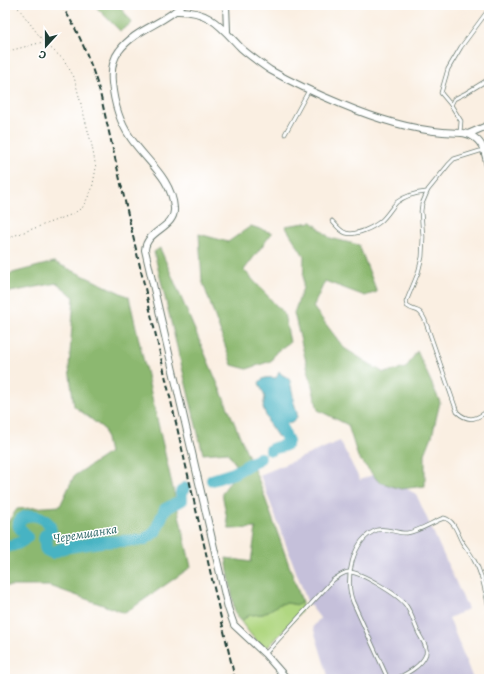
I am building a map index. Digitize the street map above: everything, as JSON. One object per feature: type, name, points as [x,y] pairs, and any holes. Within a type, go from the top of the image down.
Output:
[{"type":"street","points":[[182,5],[176,12],[139,33],[118,52],[114,59],[112,70],[113,91],[120,117],[129,136],[165,180],[173,198],[174,213],[172,219],[147,240],[145,250],[228,608],[234,625],[265,654],[287,679]]},
{"type":"street","points":[[226,5],[226,31]]},
{"type":"street","points":[[176,12],[187,11],[199,14],[220,25],[242,48],[282,76],[309,90],[363,113],[394,124],[430,131],[468,134],[476,138],[486,149],[489,170]]},
{"type":"street","points":[[468,134],[489,126]]},
{"type":"lane","points":[[460,133],[461,121],[441,93],[448,69],[461,47],[489,8]]},
{"type":"lane","points":[[451,105],[454,99],[466,94],[489,79]]},
{"type":"lane","points":[[286,134],[309,90]]},
{"type":"lane","points":[[486,149],[454,159],[443,170],[426,192],[421,211],[423,237],[422,257],[418,273],[406,302],[410,309],[417,310],[422,314],[425,320],[458,412],[464,418],[469,419],[476,418],[489,410]]},
{"type":"lane","points":[[332,221],[339,229],[347,233],[356,233],[374,226],[381,221],[398,202],[409,195],[419,192],[426,192]]},
{"type":"lane","points":[[388,679],[350,595],[348,582],[349,572],[358,549],[364,539],[373,532],[384,529],[407,533],[444,518],[449,519],[461,541],[475,561],[480,572],[489,608]]},
{"type":"lane","points":[[265,654],[323,591],[341,574],[349,572],[362,576],[394,594],[402,600],[411,613],[424,643],[426,652],[424,658],[396,679]]},
{"type":"path","points":[[5,239],[73,214],[83,207],[92,190],[96,168],[92,146],[74,77],[64,60],[44,42],[16,5]]},
{"type":"path","points":[[5,52],[44,42]]},
{"type":"shaded area","points":[[340,441],[360,480],[377,473],[416,494],[468,609],[449,618],[473,679],[329,679],[313,627],[320,618],[307,601],[260,475]]},
{"type":"green space","points":[[94,5],[119,5],[132,23],[120,31]]},
{"type":"green space","points":[[312,222],[330,238],[359,245],[377,292],[365,296],[325,281],[313,307],[344,348],[384,373],[406,368],[417,351],[440,402],[432,436],[425,454],[425,486],[401,489],[379,482],[358,457],[348,425],[318,410],[294,313],[303,288],[304,256],[285,226]]},
{"type":"green space","points":[[251,226],[272,233],[244,270],[284,314],[290,342],[276,352],[271,361],[247,369],[232,365],[202,280],[199,234],[228,242]]},
{"type":"green space","points":[[160,248],[259,481],[301,599],[301,603],[298,605],[287,603],[280,604],[263,614],[250,615],[242,620],[238,618],[235,613],[226,558],[251,562],[256,528],[229,529],[222,493],[239,469],[227,452],[203,454],[154,252]]},
{"type":"green space","points":[[54,262],[129,297],[191,567],[125,613],[50,586],[5,586],[5,526],[17,509],[60,506],[74,476],[109,453],[104,429],[74,406],[69,368],[74,297],[57,283],[5,293],[5,275]]},
{"type":"green space","points":[[300,596],[302,601],[302,608],[300,613],[269,646],[263,647],[257,642],[238,618],[242,620],[250,615],[263,614],[280,604],[287,603],[298,605],[301,599]]},
{"type":"water","points":[[279,371],[290,381],[297,417],[295,420],[285,425],[284,431],[278,437],[269,424],[263,407],[265,397],[259,383],[266,378],[276,378]]},
{"type":"waterway","name":"Черемшанка","points":[[271,450],[287,444],[288,441],[280,425]]},
{"type":"waterway","name":"Черемшанка","points":[[212,480],[234,473],[260,458]]},
{"type":"waterway","name":"Черемшанка","points":[[5,547],[17,544],[27,537],[20,529],[19,522],[21,519],[30,516],[40,517],[48,523],[51,532],[45,535],[44,539],[47,543],[45,547],[46,550],[52,553],[63,548],[100,542],[144,540],[155,532],[165,509],[182,500],[181,492],[185,488]]},
{"type":"railway","points":[[61,5],[84,47],[100,93],[235,679]]}]
